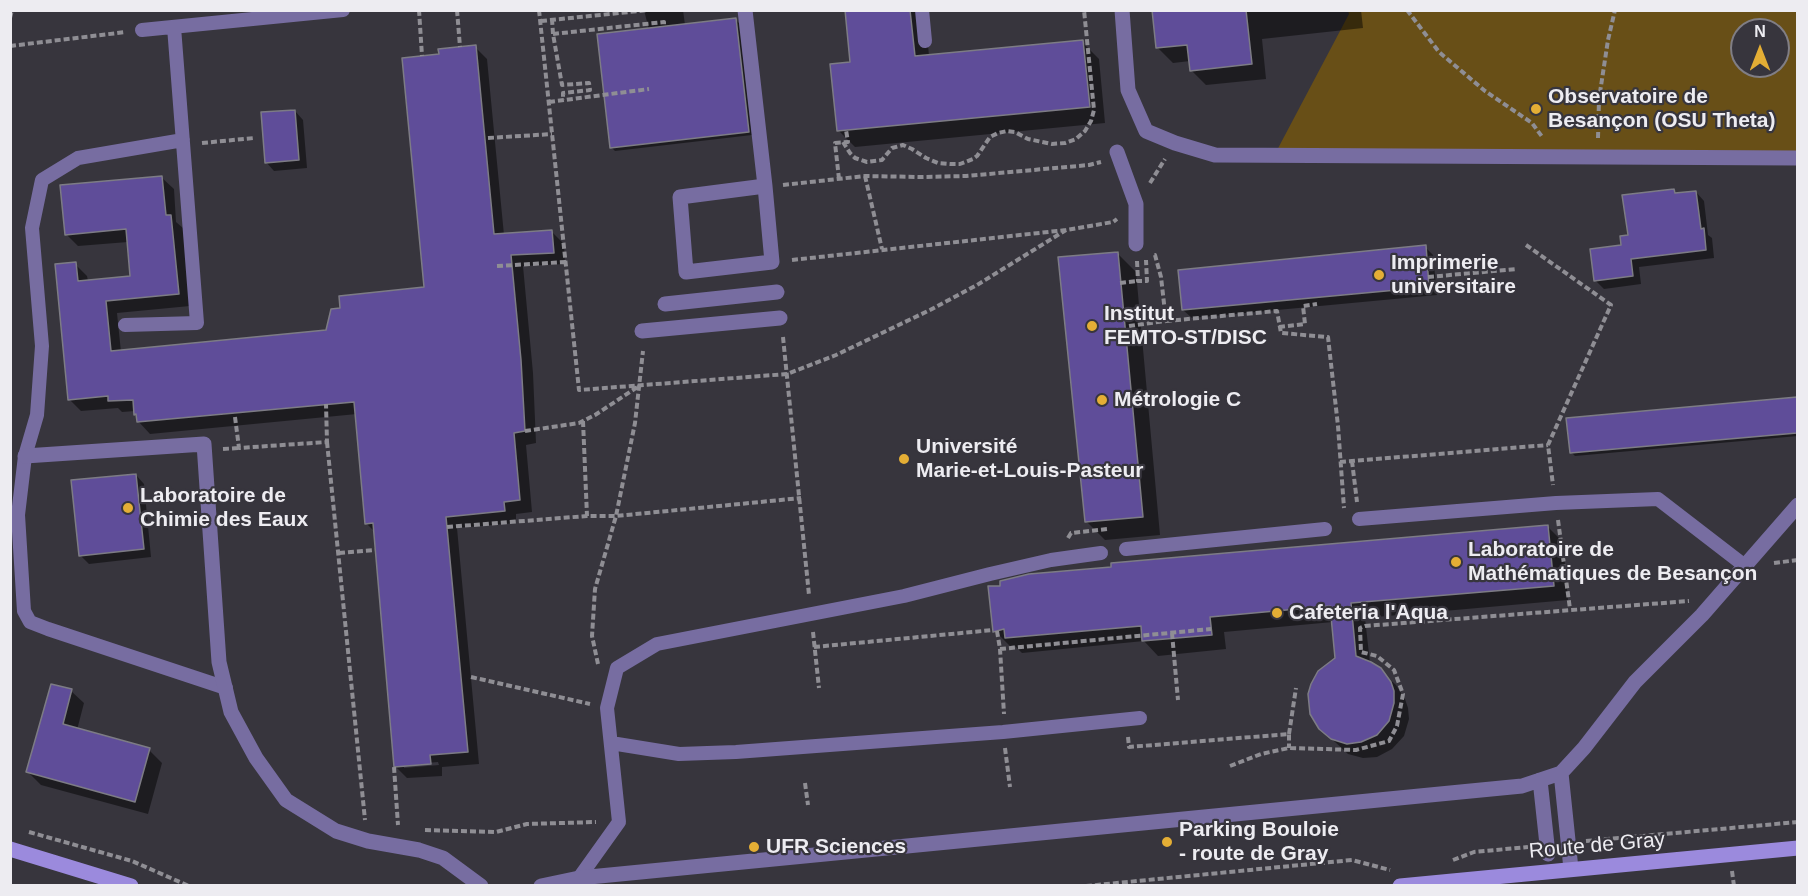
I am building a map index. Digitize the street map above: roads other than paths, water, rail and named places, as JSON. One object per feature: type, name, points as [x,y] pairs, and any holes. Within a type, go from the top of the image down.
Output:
[{"type":"main road","name":"Route de Gray","points":[[1400,885],[1797,848]]},
{"type":"main road","points":[[10,849],[90,879],[131,885]]},
{"type":"main road","points":[[10,856],[32,856]]},
{"type":"street","points":[[745,10],[765,186],[772,262],[686,272],[680,197],[765,186]]},
{"type":"street","points":[[1122,10],[1128,90],[1146,131],[1175,143],[1215,155],[1797,158]]},
{"type":"street","points":[[1112,156],[1136,204],[1136,251]]},
{"type":"street","points":[[665,304],[777,292]]},
{"type":"street","points":[[642,331],[780,318]]},
{"type":"street","points":[[25,456],[204,444],[219,662],[231,712],[256,758],[286,800],[336,831],[368,841],[419,850],[442,858],[481,885]]},
{"type":"street","points":[[541,885],[579,878],[1522,786],[1561,773],[1584,748],[1635,682],[1702,615],[1797,505]]},
{"type":"street","points":[[1561,773],[1571,869]]},
{"type":"street","points":[[1540,780],[1547,849]]},
{"type":"lane","points":[[142,30],[343,10]]},
{"type":"lane","points":[[922,10],[925,41]]},
{"type":"lane","points":[[124,325],[197,323],[174,27]]},
{"type":"lane","points":[[183,142],[78,158],[42,180],[32,228],[42,346],[36,415],[25,456],[18,515],[24,611],[30,622],[226,688]]},
{"type":"lane","points":[[1352,518],[1556,503],[1658,499],[1745,566]]},
{"type":"lane","points":[[1126,549],[1325,529]]},
{"type":"lane","points":[[579,878],[619,822],[607,708],[617,668],[657,644],[904,596],[1051,560],[1101,553]]},
{"type":"lane","points":[[611,743],[679,754],[736,752],[1004,732],[1134,719]]},
{"type":"place","name":"Observatoire de Besançon (OSU Theta)","points":[[1536,109]]},
{"type":"place","name":"Imprimerie universitaire","points":[[1379,275]]},
{"type":"place","name":"Institut FEMTO-ST/DISC","points":[[1092,326]]},
{"type":"place","name":"Métrologie C","points":[[1102,400]]},
{"type":"place","name":"Université Marie-et-Louis-Pasteur","points":[[904,459]]},
{"type":"place","name":"Laboratoire de Chimie des Eaux","points":[[128,508]]},
{"type":"place","name":"Laboratoire de Mathématiques de Besançon","points":[[1456,562]]},
{"type":"place","name":"Cafeteria l'Aqua","points":[[1277,613]]},
{"type":"place","name":"Parking Bouloie - route de Gray","points":[[1167,842]]},
{"type":"place","name":"UFR Sciences","points":[[754,847]]}]
